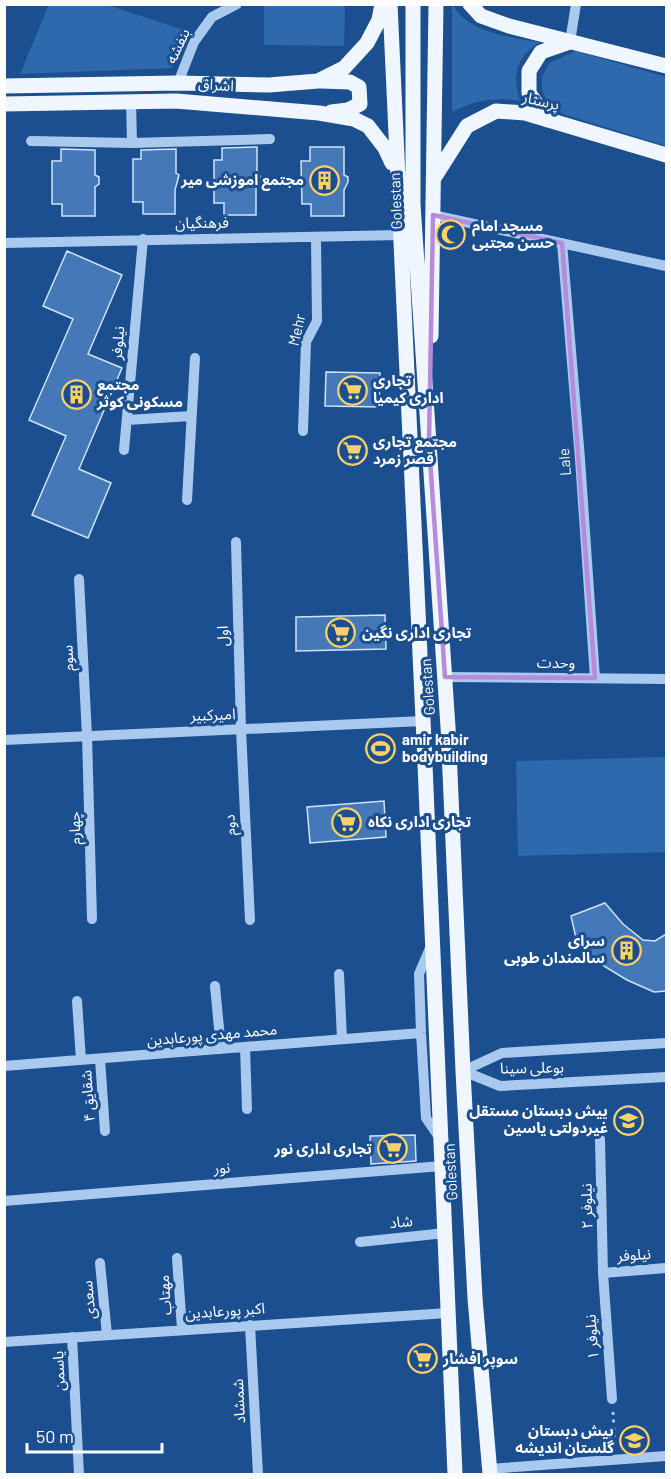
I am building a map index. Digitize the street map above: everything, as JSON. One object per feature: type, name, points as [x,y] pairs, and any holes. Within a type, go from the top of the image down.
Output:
[{"type":"main road","name":"اشراق","points":[[4,86],[178,83],[269,85],[318,81],[344,68],[367,43],[379,20],[382,4]]},
{"type":"main road","name":"Golestan","points":[[390,4],[455,1474]]},
{"type":"main road","name":"Golestan","points":[[413,4],[413,204],[445,677],[475,1298],[490,1472]]},
{"type":"main road","points":[[429,444],[435,4]]},
{"type":"main road","points":[[470,4],[481,16],[509,26],[666,66]]},
{"type":"main road","points":[[547,120],[529,93],[529,71],[540,52],[570,42]]},
{"type":"main road","points":[[318,81],[350,82],[359,87],[360,104],[348,110],[319,113]]},
{"type":"main road","name":"اشراق","points":[[4,104],[176,100],[319,113],[354,119],[368,126],[386,148],[397,173]]},
{"type":"main road","name":"پرستار","points":[[434,178],[468,126],[496,111],[525,113],[666,154]]},
{"type":"main road","points":[[438,1073],[463,1071]]},
{"type":"street","name":"بنفشه","points":[[178,83],[194,42],[212,17],[237,4]]},
{"type":"street","points":[[570,42],[576,4]]},
{"type":"street","points":[[131,101],[132,143]]},
{"type":"street","points":[[31,141],[132,143],[270,139]]},
{"type":"street","points":[[433,215],[666,266]]},
{"type":"street","name":"فرهنگیان","points":[[4,243],[399,235]]},
{"type":"street","name":"Mehr","points":[[303,431],[306,342],[317,321],[315,237]]},
{"type":"street","name":"نیلوفر","points":[[124,450],[143,239]]},
{"type":"street","name":"Lale","points":[[562,243],[595,678]]},
{"type":"street","points":[[187,500],[195,358]]},
{"type":"street","points":[[127,420],[191,416]]},
{"type":"street","name":"اول","points":[[236,542],[241,729]]},
{"type":"street","name":"سوم","points":[[79,579],[87,736]]},
{"type":"street","name":"وحدت","points":[[445,677],[666,679]]},
{"type":"street","name":"امیرکبیر","points":[[4,740],[423,721]]},
{"type":"street","name":"دوم","points":[[241,729],[250,920]]},
{"type":"street","name":"چهارم","points":[[87,736],[92,919]]},
{"type":"street","points":[[433,944],[419,974],[421,1033],[426,1118],[441,1140]]},
{"type":"street","points":[[339,974],[342,1040]]},
{"type":"street","points":[[215,986],[221,1049]]},
{"type":"street","points":[[77,1001],[81,1060]]},
{"type":"street","name":"محمد مهدی پورعابدین","points":[[4,1066],[421,1033]]},
{"type":"street","name":"بوعلی سینا","points":[[463,1071],[502,1053],[666,1043]]},
{"type":"street","points":[[245,1047],[247,1109]]},
{"type":"street","name":"شقایق ۴","points":[[100,1059],[105,1131]]},
{"type":"street","name":"بوعلی سینا","points":[[463,1071],[500,1086],[666,1077]]},
{"type":"street","name":"نیلوفر ۲","points":[[600,1139],[603,1273]]},
{"type":"street","name":"نور","points":[[4,1201],[442,1166]]},
{"type":"street","name":"شاد","points":[[360,1242],[445,1233]]},
{"type":"street","name":"مهتاب","points":[[177,1258],[182,1329]]},
{"type":"street","name":"سعدی","points":[[100,1263],[107,1335]]},
{"type":"street","name":"نیلوفر","points":[[603,1273],[666,1268]]},
{"type":"street","name":"نیلوفر ۱","points":[[603,1273],[612,1399]]},
{"type":"street","name":"اکبر پورعابدین","points":[[4,1342],[448,1312]]},
{"type":"street","name":"شمشاد","points":[[250,1325],[258,1474]]},
{"type":"street","name":"یاسمن","points":[[72,1337],[80,1474]]},
{"type":"street","points":[[490,1472],[529,1466],[666,1456]]},
{"type":"street","points":[[520,1474],[529,1466]]},
{"type":"path","points":[[612,1399],[616,1460]]},
{"type":"highlighted area","points":[[433,215],[562,243],[595,678],[445,677],[429,444]]},
{"type":"shaded area","points":[[49,4],[107,5],[184,30],[172,68],[20,74]]},
{"type":"shaded area","points":[[264,5],[345,5],[344,46],[264,45]]},
{"type":"shaded area","points":[[452,5],[462,17],[481,28],[500,35],[540,42],[526,54],[518,67],[516,82],[520,101],[485,100],[452,112]]},
{"type":"shaded area","points":[[576,51],[666,77],[666,146],[563,114],[546,100],[542,90],[542,77],[549,63]]},
{"type":"shaded area","points":[[666,757],[666,852],[518,856],[516,761]]},
{"type":"building","points":[[257,147],[257,174],[260,176],[260,183],[256,186],[256,215],[224,215],[224,203],[214,203],[214,160],[222,160],[222,148]]},
{"type":"building","name":"مجتمع اموزشی میر","points":[[310,147],[344,147],[344,175],[348,177],[348,182],[344,190],[344,216],[311,216],[311,204],[302,204],[301,161],[310,161]]},
{"type":"building","points":[[61,149],[95,150],[95,175],[99,177],[99,184],[95,187],[95,216],[62,216],[62,204],[52,204],[52,161],[61,161]]},
{"type":"building","points":[[176,149],[176,173],[179,175],[175,190],[175,214],[143,214],[143,202],[133,202],[133,159],[141,159],[141,150]]},
{"type":"building","points":[[67,251],[122,275],[88,354],[122,368],[79,469],[111,483],[88,538],[32,515],[66,436],[29,420],[73,319],[43,306]]},
{"type":"building","name":"تجاری اداری کیمیا","points":[[326,372],[380,373],[379,407],[325,406]]},
{"type":"building","name":"تجاری اداری نگین","points":[[385,615],[386,649],[296,651],[296,617]]},
{"type":"building","name":"تجاری اداری نکاه","points":[[384,801],[386,837],[310,843],[307,807]]},
{"type":"building","name":"سرای سالمندان طوبی","points":[[605,903],[623,924],[643,940],[655,941],[666,934],[666,991],[654,992],[627,980],[594,960],[576,938],[571,916]]},
{"type":"building","name":"تجاری اداری نور","points":[[415,1135],[416,1161],[371,1164],[370,1136]]},
{"type":"place","name":"مجتمع اموزشی میر","points":[[325,180]]},
{"type":"place","name":"مسجد امام حسن مجتبی","points":[[451,235]]},
{"type":"place","name":"تجاری اداری کیمیا","points":[[352,390]]},
{"type":"place","name":"مجتمع مسکونی کوثر","points":[[76,394]]},
{"type":"place","name":"مجتمع تجاری قصر زمرد","points":[[352,451]]},
{"type":"place","name":"تجاری اداری نگین","points":[[341,633]]},
{"type":"place","name":"amir kabir bodybuilding","points":[[381,749]]},
{"type":"place","name":"تجاری اداری نکاه","points":[[347,822]]},
{"type":"place","name":"سرای سالمندان طوبی","points":[[626,950]]},
{"type":"place","name":"پیش دبستان مستقل غیردولتی یاسین","points":[[629,1120]]},
{"type":"place","name":"تجاری اداری نور","points":[[393,1149]]},
{"type":"place","name":"سوپر افشار","points":[[422,1359]]},
{"type":"place","name":"پیش دبستان گلستان اندیشه","points":[[635,1440]]}]
